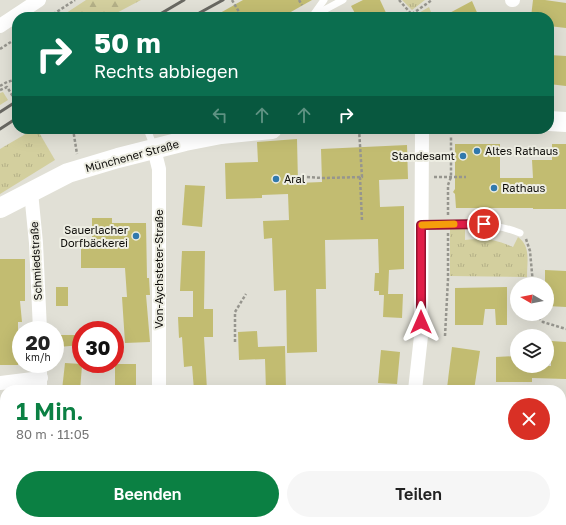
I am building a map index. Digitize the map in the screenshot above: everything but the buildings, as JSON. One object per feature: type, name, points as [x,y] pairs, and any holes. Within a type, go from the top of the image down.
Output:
[{"type":"main road","points":[[554,122],[566,122]]},
{"type":"main road","name":"Münchener Straße","points":[[0,208],[68,174],[118,158],[221,134]]},
{"type":"street","points":[[21,12],[39,0]]},
{"type":"street","points":[[0,26],[12,18]]},
{"type":"street","points":[[415,385],[420,336],[422,134]]},
{"type":"street","name":"Von-Aychsteter-Straße","points":[[154,149],[159,169],[159,385]]},
{"type":"street","name":"Schmiedstraße","points":[[30,192],[36,243],[40,321]]},
{"type":"street","points":[[0,383],[40,384],[40,373]]},
{"type":"lane","points":[[315,12],[324,0]]},
{"type":"lane","points":[[320,12],[343,0]]},
{"type":"lane","points":[[149,134],[154,149]]},
{"type":"lane","points":[[421,225],[484,224],[505,227],[520,233]]},
{"type":"path","points":[[57,12],[75,0]]},
{"type":"path","points":[[232,0],[239,12]]},
{"type":"path","points":[[299,0],[302,5]]},
{"type":"path","points":[[398,0],[410,12]]},
{"type":"path","points":[[417,12],[432,0]]},
{"type":"path","points":[[0,49],[12,41]]},
{"type":"path","points":[[0,86],[12,80]]},
{"type":"path","points":[[0,90],[7,87],[12,95]]},
{"type":"path","points":[[74,134],[76,152]]},
{"type":"path","points":[[359,134],[362,177],[360,177],[362,221]]},
{"type":"path","points":[[445,336],[448,279],[448,185],[451,177],[451,137]]},
{"type":"path","points":[[421,176],[466,177]]},
{"type":"path","points":[[307,177],[360,177]]},
{"type":"path","points":[[520,233],[526,239],[530,251],[532,277]]},
{"type":"path","points":[[235,342],[235,312],[246,294]]},
{"type":"path","points":[[542,321],[566,329]]},
{"type":"green space","points":[[86,0],[141,0],[118,12],[68,12]]},
{"type":"green space","points":[[402,0],[425,0],[412,10]]},
{"type":"green space","points":[[429,7],[431,12],[420,12]]},
{"type":"green space","points":[[3,92],[8,100],[0,105],[0,93]]},
{"type":"green space","points":[[26,134],[40,134],[55,160],[0,194],[0,149]]},
{"type":"green space","points":[[450,229],[465,229],[465,240],[489,240],[513,247],[518,237],[525,245],[527,250],[527,277],[450,276]]},
{"type":"railway","points":[[164,12],[184,0]]},
{"type":"railway","points":[[201,12],[223,0]]},
{"type":"railway","points":[[0,112],[12,104]]},
{"type":"railway","points":[[0,129],[12,121]]},
{"type":"slow traffic","points":[[422,225],[454,224]]},
{"type":"place","name":"Altes Rathaus","points":[[477,151]]},
{"type":"place","name":"Standesamt","points":[[463,156]]},
{"type":"place","name":"Aral","points":[[276,179]]},
{"type":"place","name":"Rathaus","points":[[494,188]]},
{"type":"place","name":"Sauerlacher Dorfbäckerei","points":[[136,236]]},
{"type":"route","points":[[421,322],[421,225],[484,224]]}]
